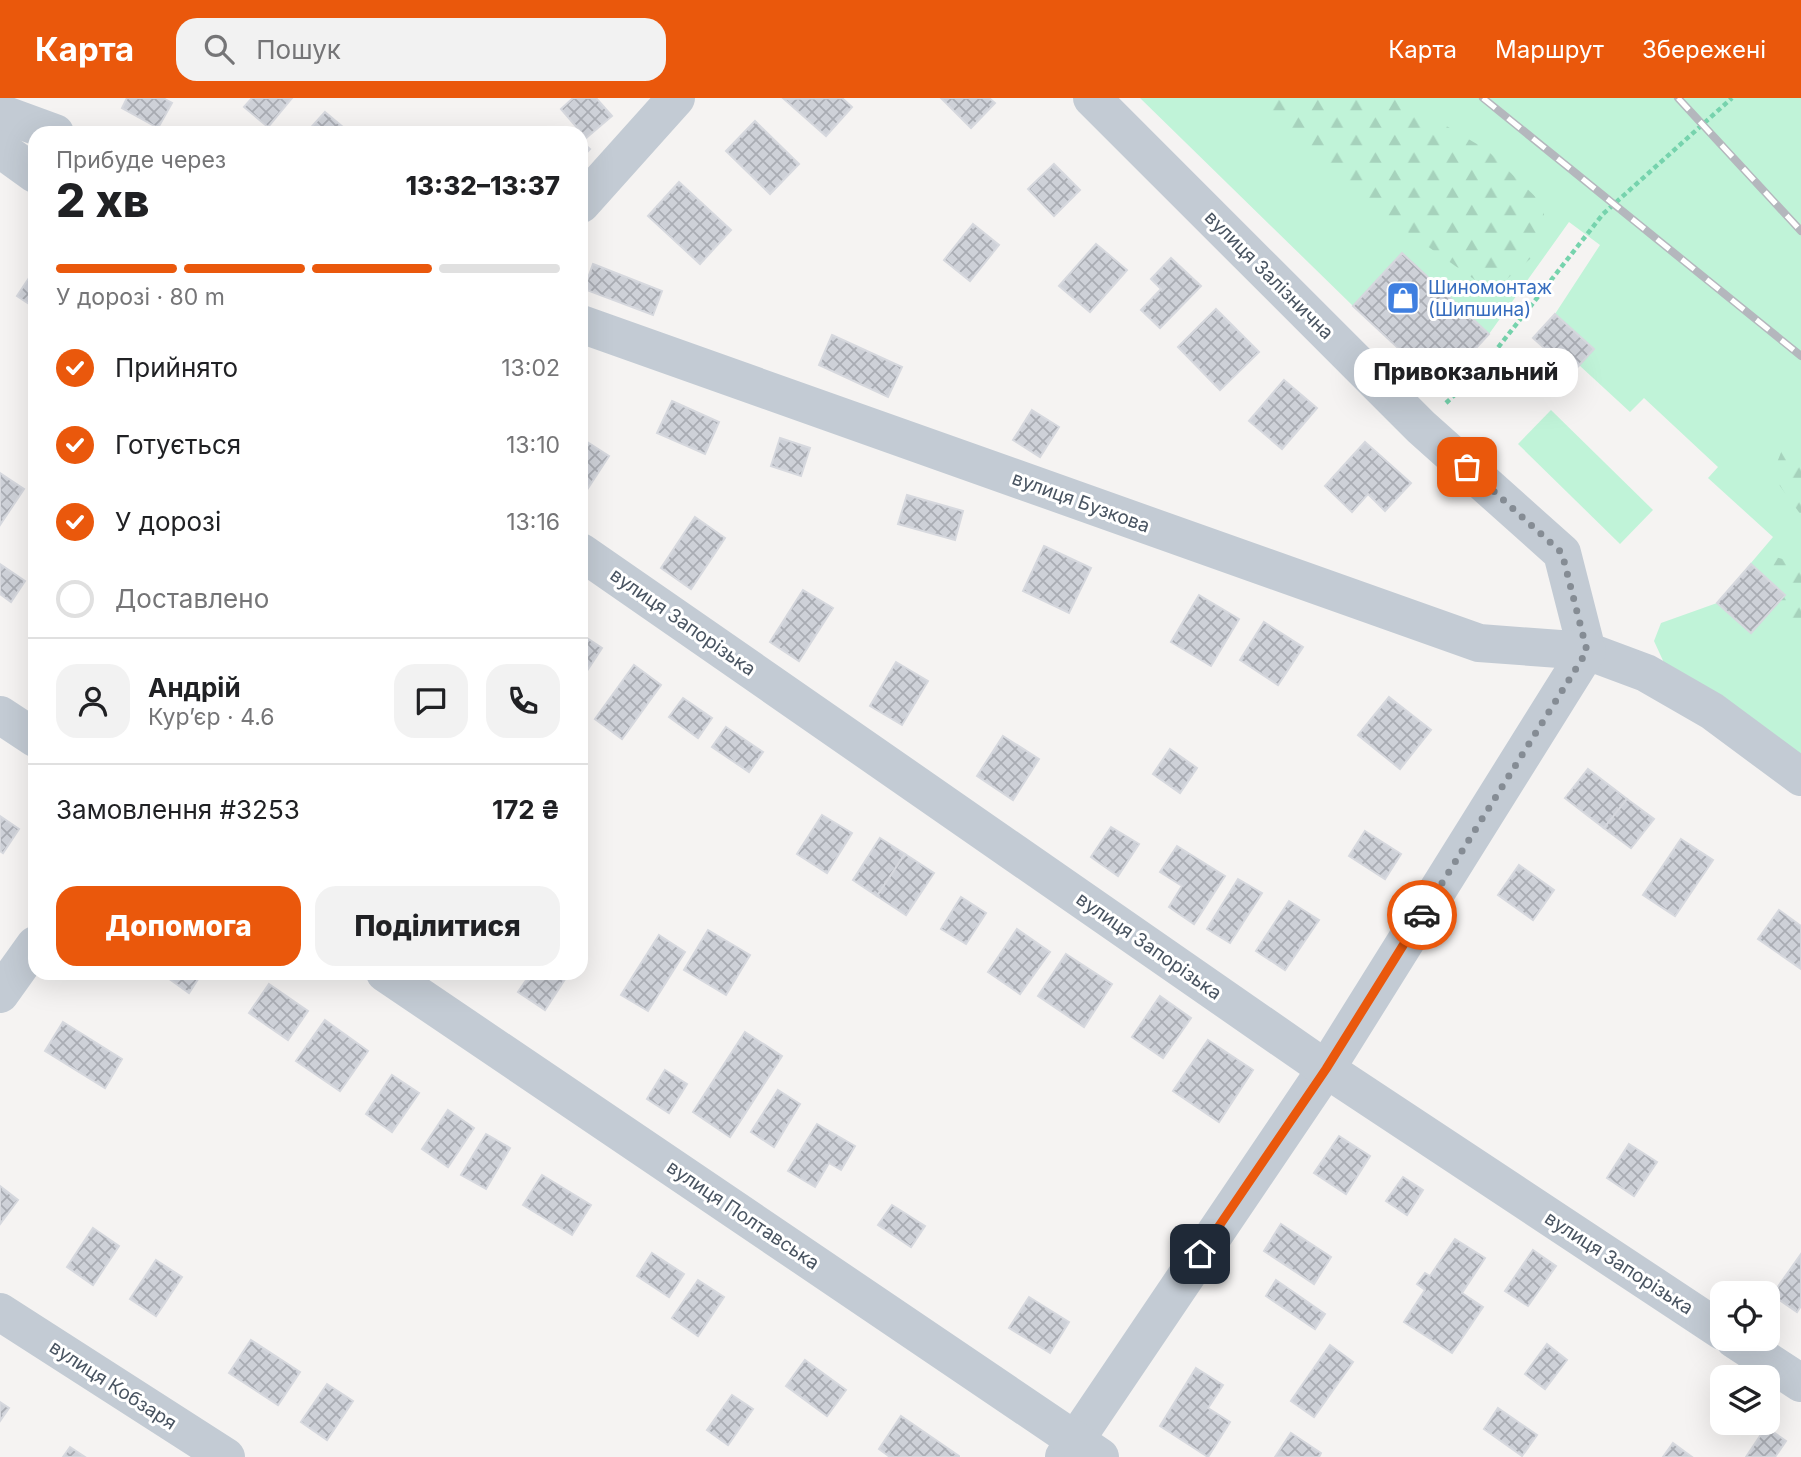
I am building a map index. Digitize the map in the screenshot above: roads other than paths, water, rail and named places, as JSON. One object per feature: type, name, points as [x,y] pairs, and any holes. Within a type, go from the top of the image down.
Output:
[{"type":"street","points":[[588,196],[676,98]]},
{"type":"street","name":"вулиця Залізнична","points":[[1092,98],[1421,427],[1562,553],[1587,651]]},
{"type":"street","points":[[0,113],[36,126]]},
{"type":"street","points":[[0,149],[28,169]]},
{"type":"street","name":"вулиця Бузкова","points":[[588,326],[1479,643],[1587,651]]},
{"type":"street","name":"вулиця Запорізька","points":[[588,557],[1326,1069],[1710,1323]]},
{"type":"street","points":[[1079,1451],[1326,1069],[1587,651],[1646,673],[1712,711],[1801,777]]},
{"type":"street","points":[[0,715],[28,733]]},
{"type":"street","points":[[0,994],[28,955]]},
{"type":"street","name":"вулиця Полтавська","points":[[395,980],[1079,1451]]},
{"type":"street","name":"вулиця Кобзаря","points":[[0,1312],[226,1457]]},
{"type":"street","points":[[1752,1351],[1801,1383]]},
{"type":"railway","points":[[1483,98],[1801,356]]},
{"type":"railway","points":[[1678,98],[1801,231]]},
{"type":"place","name":"Шиномонтаж (Шипшина)","points":[[1403,298]]},
{"type":"place","name":"Привокзальний","points":[[1467,467]]}]
